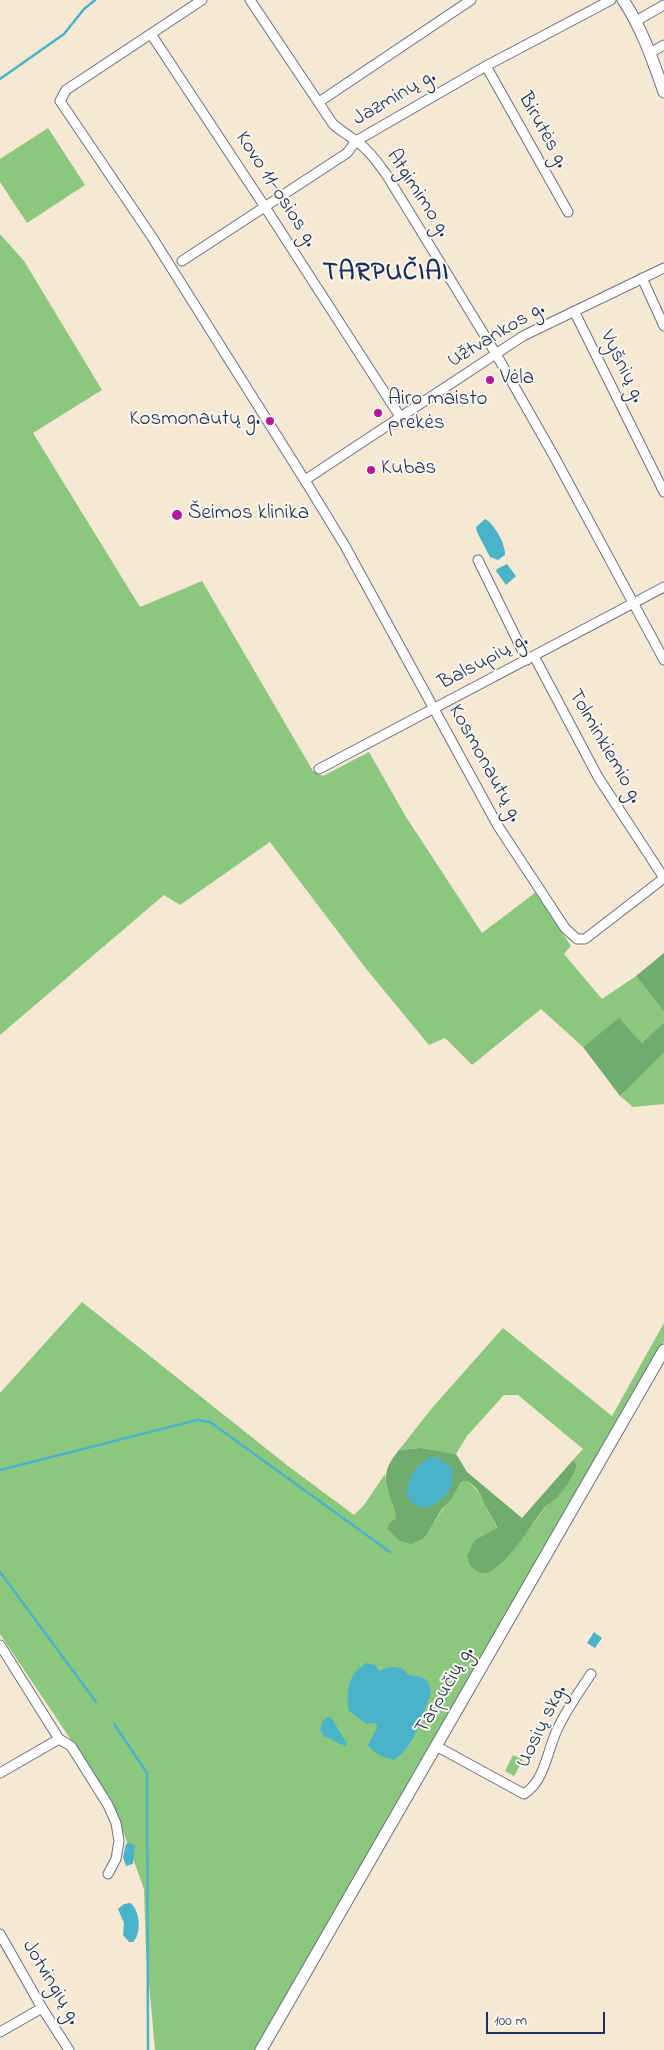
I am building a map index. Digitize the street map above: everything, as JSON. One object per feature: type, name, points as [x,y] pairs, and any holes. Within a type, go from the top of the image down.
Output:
[{"type":"main road","points":[[623,0],[636,21],[664,92]]},
{"type":"main road","name":"Tarpučių g.","points":[[261,2050],[663,1355]]},
{"type":"street","points":[[151,34],[202,0]]},
{"type":"street","name":"Atgimimo g.","points":[[250,0],[333,124],[372,155],[386,174],[496,354],[555,458],[664,660]]},
{"type":"street","points":[[319,102],[471,0]]},
{"type":"street","name":"Jazminų g.","points":[[182,261],[347,153],[356,141],[486,66],[611,0]]},
{"type":"street","points":[[636,21],[664,5]]},
{"type":"street","name":"Kosmonautų g.","points":[[151,34],[66,90],[60,101],[152,237],[345,546],[498,826],[565,928],[577,939],[585,939],[664,878]]},
{"type":"street","name":"Kovo 11-osios g.","points":[[151,34],[266,207],[401,418]]},
{"type":"street","points":[[650,53],[664,46]]},
{"type":"street","name":"Birutės g.","points":[[486,66],[568,212]]},
{"type":"street","name":"Užtvankos g.","points":[[305,480],[523,336],[664,268]]},
{"type":"street","points":[[642,278],[664,326]]},
{"type":"street","name":"Vyšnių g.","points":[[574,311],[664,492]]},
{"type":"street","name":"Tolminkiemio g.","points":[[478,560],[530,658],[598,777],[664,878]]},
{"type":"street","name":"Balsupių g.","points":[[319,769],[664,587]]},
{"type":"street","points":[[0,1645],[59,1739],[71,1746],[108,1805],[116,1823],[119,1841],[116,1860],[108,1874]]},
{"type":"street","name":"Uosių skg.","points":[[436,1746],[524,1794],[531,1790],[539,1776],[546,1762],[556,1731],[591,1674]]},
{"type":"street","points":[[0,1772],[59,1739]]},
{"type":"street","name":"Jotvingių g.","points":[[0,1934],[42,2008],[70,2050]]},
{"type":"street","points":[[0,2032],[42,2008]]},
{"type":"green space","points":[[48,128],[85,185],[27,223],[0,182],[0,159]]},
{"type":"green space","points":[[0,234],[24,261],[102,390],[33,433],[140,607],[202,581],[313,771],[323,776],[369,752],[406,817],[482,933],[536,892],[571,946],[564,954],[602,999],[636,976],[664,1012],[664,1022],[642,1043],[619,1019],[583,1047],[541,1009],[472,1065],[445,1038],[429,1045],[367,970],[270,842],[180,905],[164,895],[0,1035]]},
{"type":"green space","points":[[664,953],[664,1012],[636,976]]},
{"type":"green space","points":[[619,1018],[642,1043],[664,1022],[664,1053],[620,1096],[583,1047]]},
{"type":"green space","points":[[664,1053],[664,1104],[633,1107],[620,1096]]},
{"type":"green space","points":[[82,1302],[288,1466],[354,1515],[364,1505],[385,1474],[387,1489],[396,1511],[396,1518],[389,1523],[433,1524],[462,1481],[468,1481],[483,1497],[487,1510],[494,1519],[505,1558],[577,1465],[573,1460],[583,1449],[518,1395],[504,1395],[467,1436],[456,1454],[421,1448],[399,1450],[432,1408],[503,1328],[612,1416],[664,1323],[664,1341],[657,1354],[255,2050],[155,2050],[146,1951],[144,1889],[112,1801],[0,1634],[0,1393]]},
{"type":"green space","points":[[421,1448],[456,1454],[467,1472],[522,1518],[573,1460],[577,1465],[564,1488],[545,1507],[506,1558],[491,1571],[480,1573],[470,1566],[467,1556],[475,1540],[497,1528],[480,1494],[468,1481],[462,1481],[424,1538],[411,1544],[400,1541],[388,1529],[389,1523],[396,1518],[387,1487],[387,1469],[399,1450]]},
{"type":"green space","points":[[513,1755],[523,1760],[514,1776],[505,1771]]},
{"type":"water","points":[[485,519],[496,530],[504,546],[505,555],[498,560],[490,557],[477,532],[476,527]]},
{"type":"water","points":[[507,564],[516,576],[506,585],[496,571]]},
{"type":"water","points":[[430,1457],[440,1458],[452,1468],[452,1485],[439,1501],[429,1506],[420,1507],[407,1497],[410,1478],[419,1465]]},
{"type":"water","points":[[594,1632],[602,1638],[595,1648],[587,1643]]},
{"type":"water","points":[[366,1663],[375,1665],[379,1671],[391,1667],[399,1668],[408,1675],[424,1678],[429,1683],[431,1693],[413,1739],[394,1760],[379,1755],[368,1745],[377,1728],[376,1723],[367,1724],[349,1711],[348,1690],[352,1677]]},
{"type":"water","points":[[331,1717],[347,1744],[345,1746],[324,1736],[320,1730],[322,1722],[326,1718]]},
{"type":"water","points":[[126,1844],[135,1845],[133,1864],[126,1866],[123,1857]]},
{"type":"water","points":[[130,1903],[136,1911],[139,1922],[138,1933],[133,1942],[129,1942],[123,1935],[124,1923],[118,1909],[124,1904]]},
{"type":"waterway","points":[[0,79],[64,34],[84,9],[95,0]]},
{"type":"waterway","points":[[0,1470],[197,1420],[210,1422],[390,1552]]},
{"type":"waterway","points":[[0,1572],[96,1702]]},
{"type":"waterway","points":[[114,1724],[147,1773],[148,2050]]},
{"type":"place","name":"Vėla","points":[[490,380]]},
{"type":"place","name":"Airo maisto prekės","points":[[378,413]]},
{"type":"place","name":"Kosmonautų g.","points":[[270,421]]},
{"type":"place","name":"Kubas","points":[[371,470]]},
{"type":"place","name":"Šeimos klinika","points":[[177,515]]},
{"type":"district","name":"TARPUČIAI","points":[[386,275]]}]
